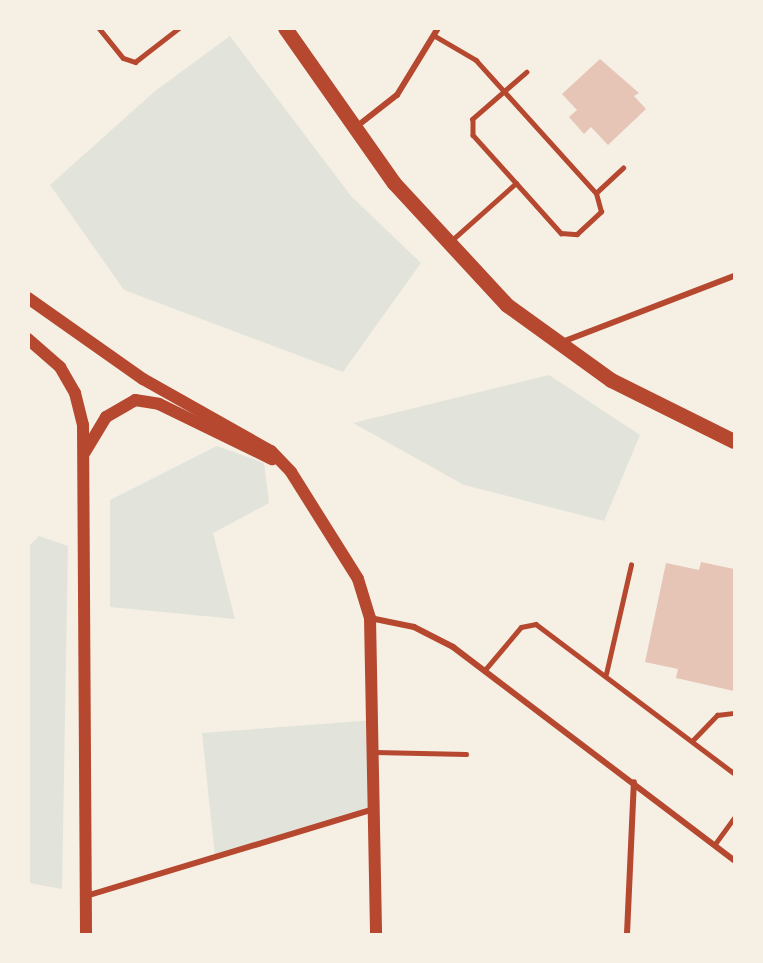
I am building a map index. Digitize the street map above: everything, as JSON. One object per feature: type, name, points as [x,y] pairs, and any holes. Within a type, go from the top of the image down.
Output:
[{"type":"highway","points":[[285,28],[355,128],[447,244],[507,305],[557,344],[611,380],[735,441]]},
{"type":"main road","points":[[28,298],[143,378],[243,432],[284,465],[340,546],[370,618],[375,752],[376,934]]},
{"type":"main road","points":[[28,339],[60,367],[75,393],[84,453],[86,934]]},
{"type":"main road","points":[[84,453],[106,417],[135,400],[159,404],[284,465]]},
{"type":"street","points":[[355,128],[397,95],[438,28]]},
{"type":"street","points":[[557,344],[735,276]]},
{"type":"street","points":[[370,618],[433,636],[634,782],[735,860]]},
{"type":"street","points":[[627,934],[634,782]]},
{"type":"street","points":[[86,897],[376,809]]},
{"type":"lane","points":[[99,28],[123,58],[135,62],[179,28]]},
{"type":"lane","points":[[435,36],[476,60],[504,92],[596,193],[600,212],[578,234],[561,233],[472,135],[473,119],[504,92],[527,72]]},
{"type":"lane","points":[[596,193],[623,168]]},
{"type":"lane","points":[[447,244],[516,183]]},
{"type":"lane","points":[[606,674],[631,565]]},
{"type":"lane","points":[[484,671],[521,627],[536,624],[606,674],[735,773]]},
{"type":"lane","points":[[693,741],[717,715],[735,713]]},
{"type":"lane","points":[[375,752],[466,754]]},
{"type":"lane","points":[[715,844],[735,818]]},
{"type":"shaded area","points":[[230,36],[351,196],[421,263],[343,372],[124,290],[50,185],[155,91]]},
{"type":"shaded area","points":[[549,375],[640,435],[604,521],[464,485],[353,423]]},
{"type":"shaded area","points":[[217,446],[264,463],[269,503],[213,533],[235,619],[110,607],[110,500]]},
{"type":"shaded area","points":[[39,536],[68,546],[62,889],[29,883],[28,547]]},
{"type":"shaded area","points":[[375,720],[376,809],[215,857],[202,733]]},
{"type":"building","points":[[600,59],[639,93],[634,96],[646,109],[608,145],[591,127],[584,134],[569,117],[577,110],[562,94]]},
{"type":"building","points":[[701,562],[734,569],[734,691],[676,678],[678,669],[645,662],[666,563],[699,570]]}]
